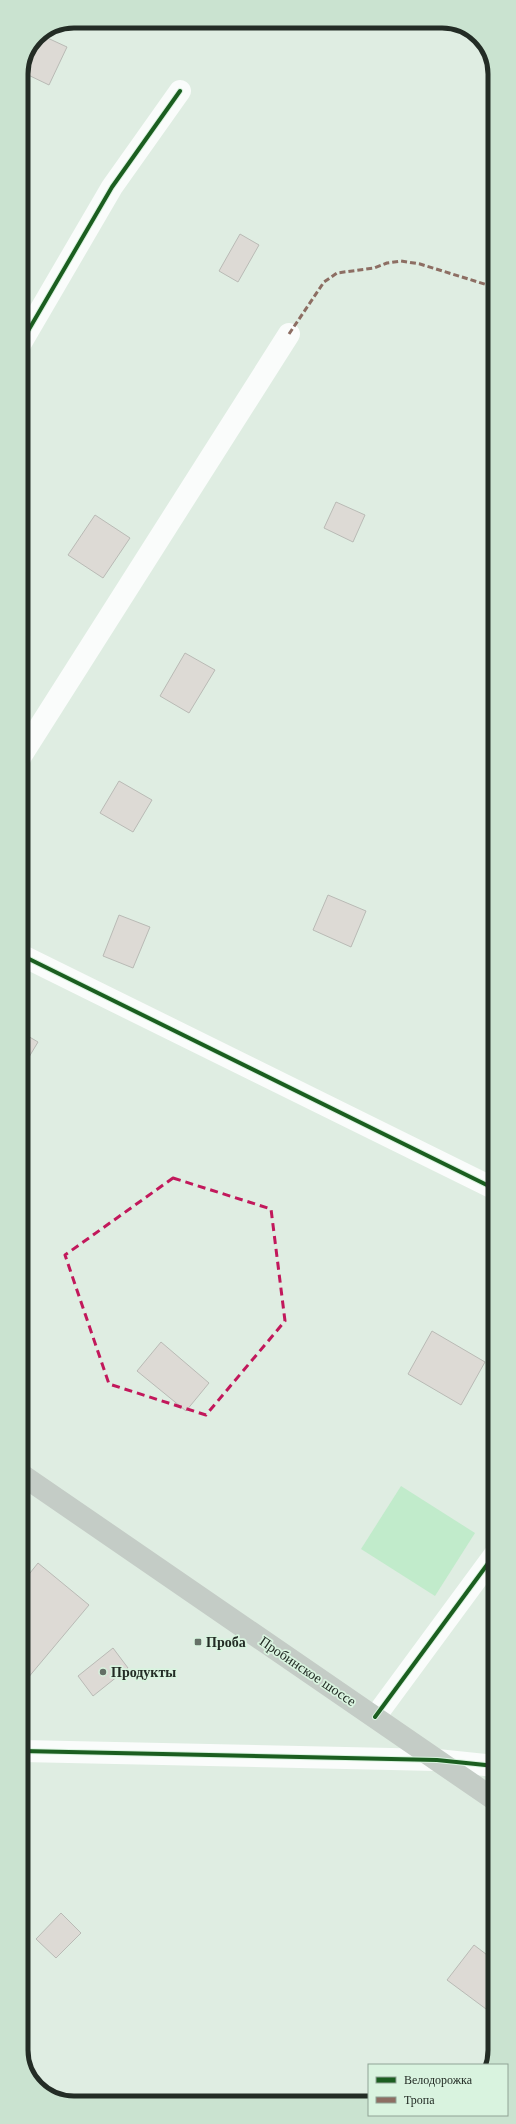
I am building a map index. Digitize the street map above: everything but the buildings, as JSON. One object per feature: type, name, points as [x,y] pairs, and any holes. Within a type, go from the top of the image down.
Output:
[{"type":"main road","name":"Пробинское шоссе","points":[[28,1479],[488,1795]]},
{"type":"street","points":[[28,331],[112,187],[180,91]]},
{"type":"street","points":[[28,745],[289,334]]},
{"type":"street","points":[[28,958],[488,1186]]},
{"type":"street","points":[[375,1717],[488,1564]]},
{"type":"street","points":[[28,1751],[436,1760],[488,1765]]},
{"type":"highlighted area","points":[[173,1178],[271,1209],[285,1321],[206,1415],[109,1384],[65,1255]]},
{"type":"green space","points":[[401,1486],[475,1533],[435,1596],[361,1549]]},
{"type":"marked path","points":[[289,334],[324,282],[337,273],[374,268],[387,263],[401,261],[420,264],[488,285]]},
{"type":"cycle path","points":[[28,331],[112,187],[180,91]]},
{"type":"cycle path","points":[[28,958],[488,1186]]},
{"type":"cycle path","points":[[375,1717],[488,1564]]},
{"type":"cycle path","points":[[28,1751],[437,1760],[488,1765]]},
{"type":"place","name":"Проба","points":[[198,1642]]},
{"type":"place","name":"Продукты","points":[[103,1672]]}]
